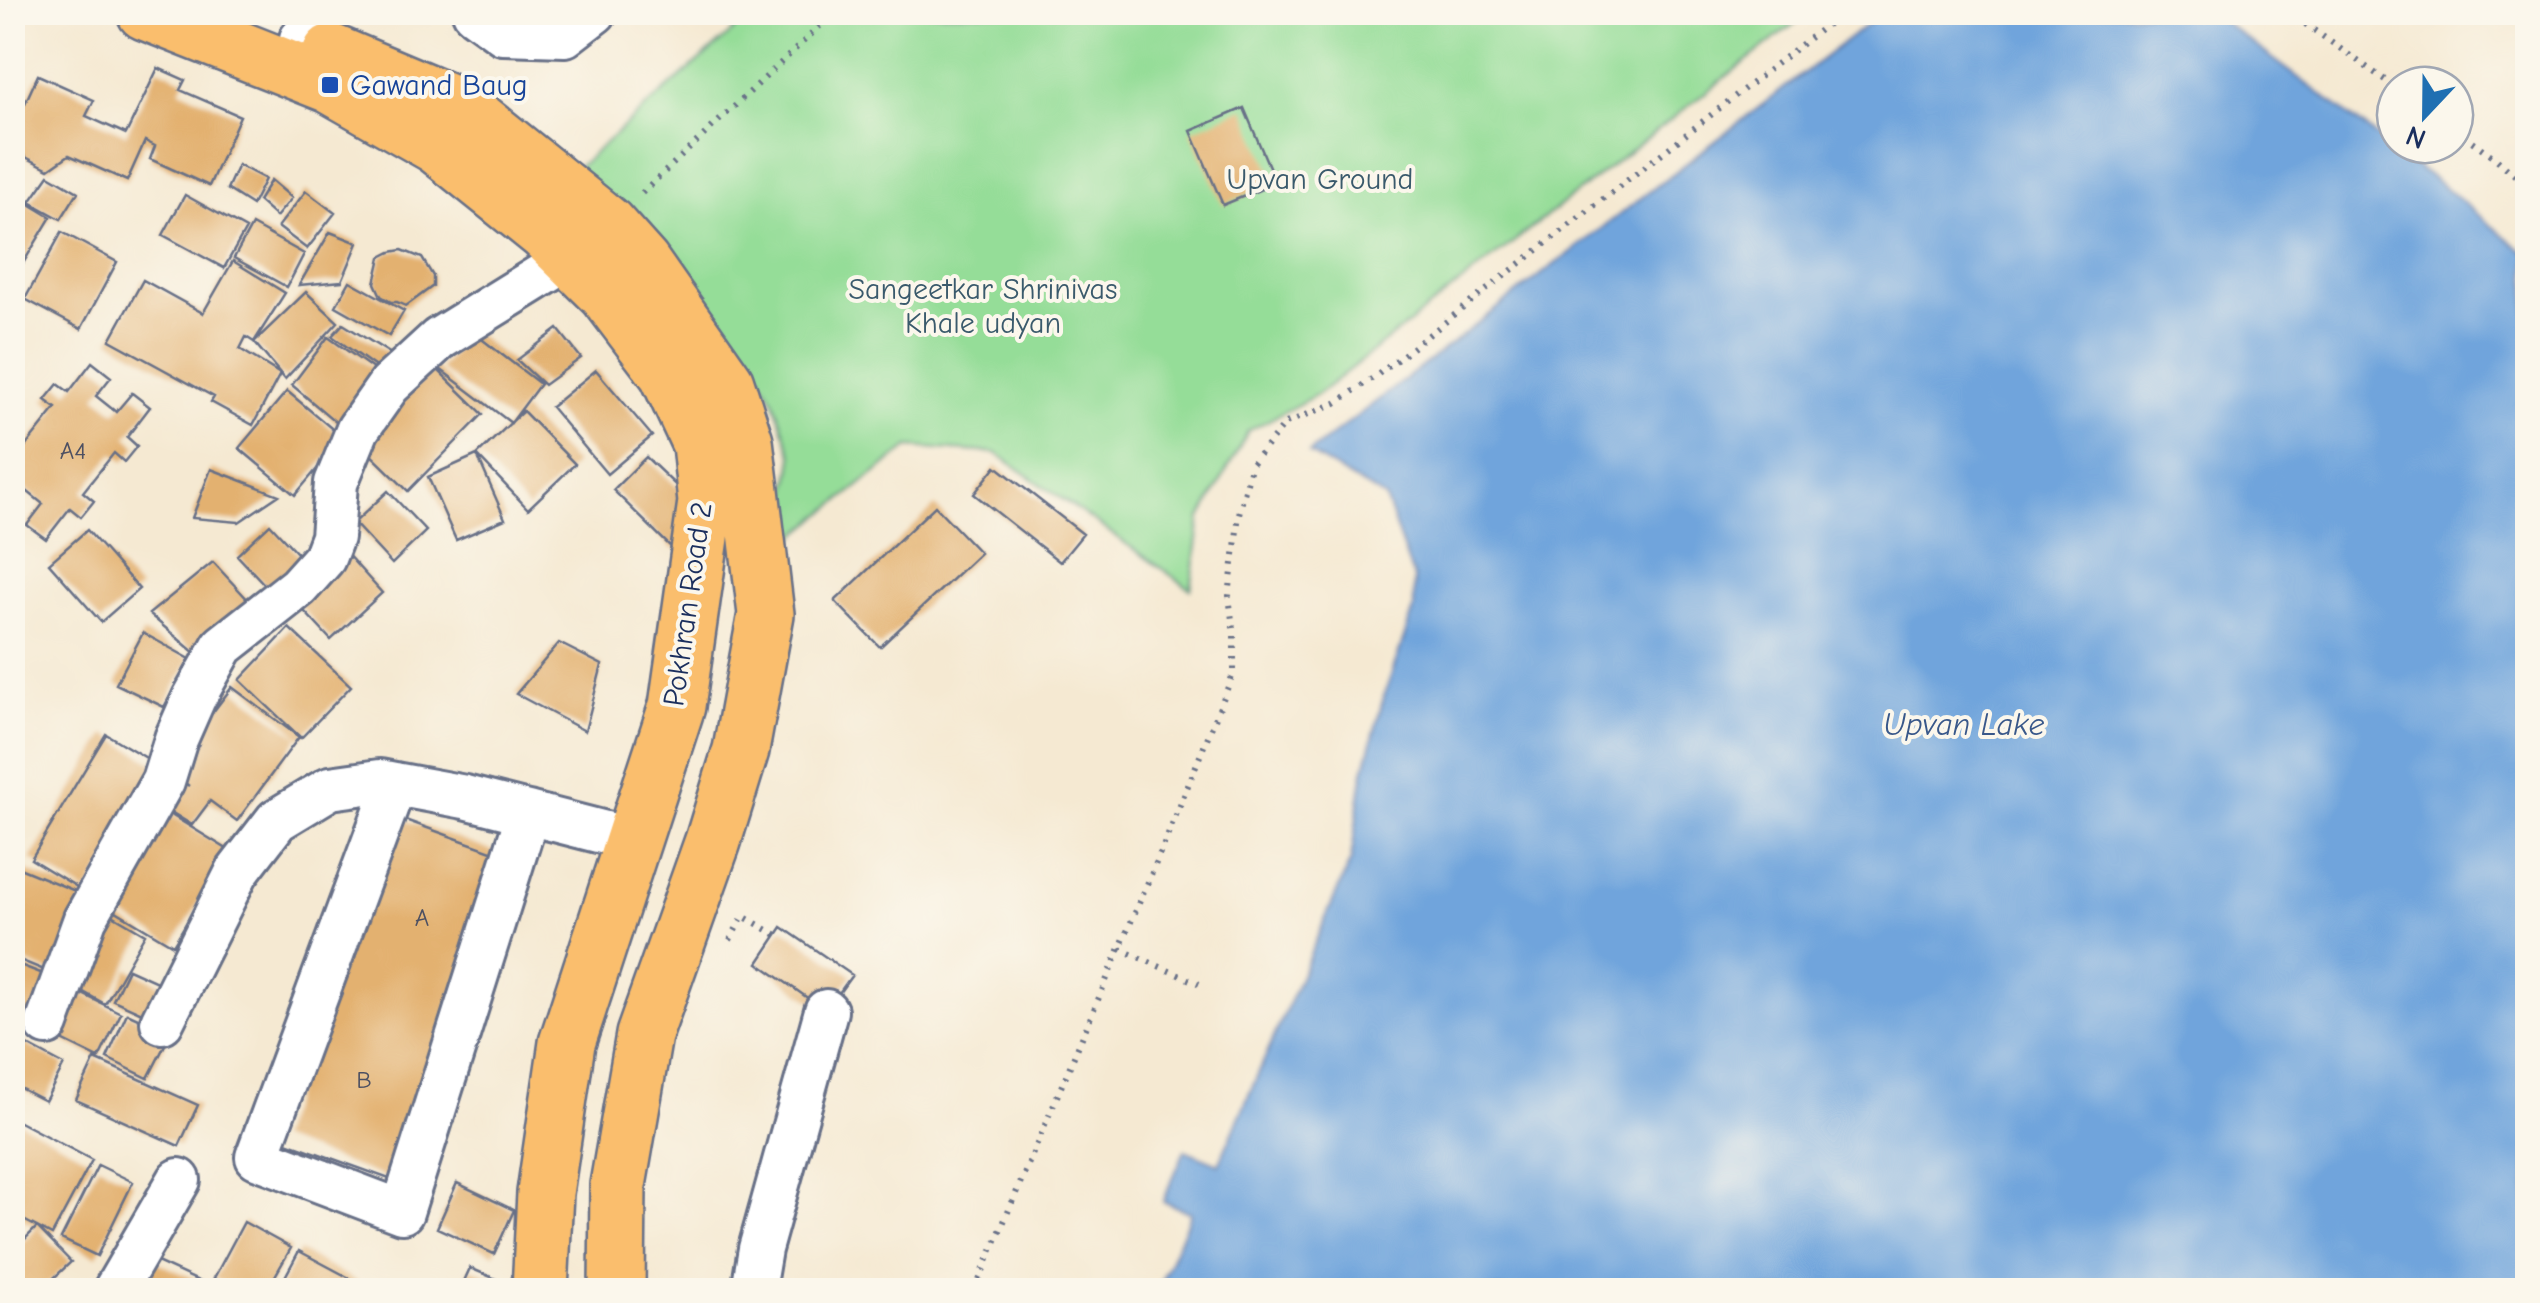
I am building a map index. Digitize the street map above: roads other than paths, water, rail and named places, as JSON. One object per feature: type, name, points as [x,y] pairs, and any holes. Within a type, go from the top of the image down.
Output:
[{"type":"main road","name":"Pokhran Road 2","points":[[145,12],[330,85],[437,146],[544,232],[589,241],[642,263],[726,383],[745,441],[766,614],[741,750],[644,1035],[618,1185],[617,1290]]},
{"type":"main road","name":"Pokhran Road 2","points":[[236,12],[313,26],[462,106],[589,241],[607,294],[667,373],[700,444],[706,502],[677,706],[567,1043],[545,1193],[540,1290]]},
{"type":"street","points":[[474,12],[502,33],[565,35],[595,12]]},
{"type":"street","points":[[46,1024],[85,919],[164,781],[176,739],[223,646],[298,588],[324,558],[332,538],[336,484],[358,429],[389,385],[439,338],[589,241]]},
{"type":"street","points":[[162,1022],[237,872],[277,820],[330,788],[380,781],[466,797],[633,840]]},
{"type":"street","points":[[395,784],[258,1157],[402,1212],[528,814]]},
{"type":"street","points":[[753,1290],[760,1248],[826,1011]]},
{"type":"street","points":[[115,1290],[180,1180]]},
{"type":"water","name":"Upvan Lake","points":[[1882,13],[2212,13],[2375,135],[2375,165],[2415,165],[2527,254],[2527,1290],[1179,1290],[1160,1284],[1191,1213],[1163,1201],[1185,1150],[1219,1164],[1351,860],[1363,775],[1384,696],[1414,609],[1414,579],[1385,498],[1309,453]]},
{"type":"place","name":"Gawand Baug","points":[[330,85]]},
{"type":"park label","name":"Upvan Ground","points":[[1320,179]]},
{"type":"park label","name":"Sangeetkar Shrinivas Khale udyan","points":[[983,306]]}]
